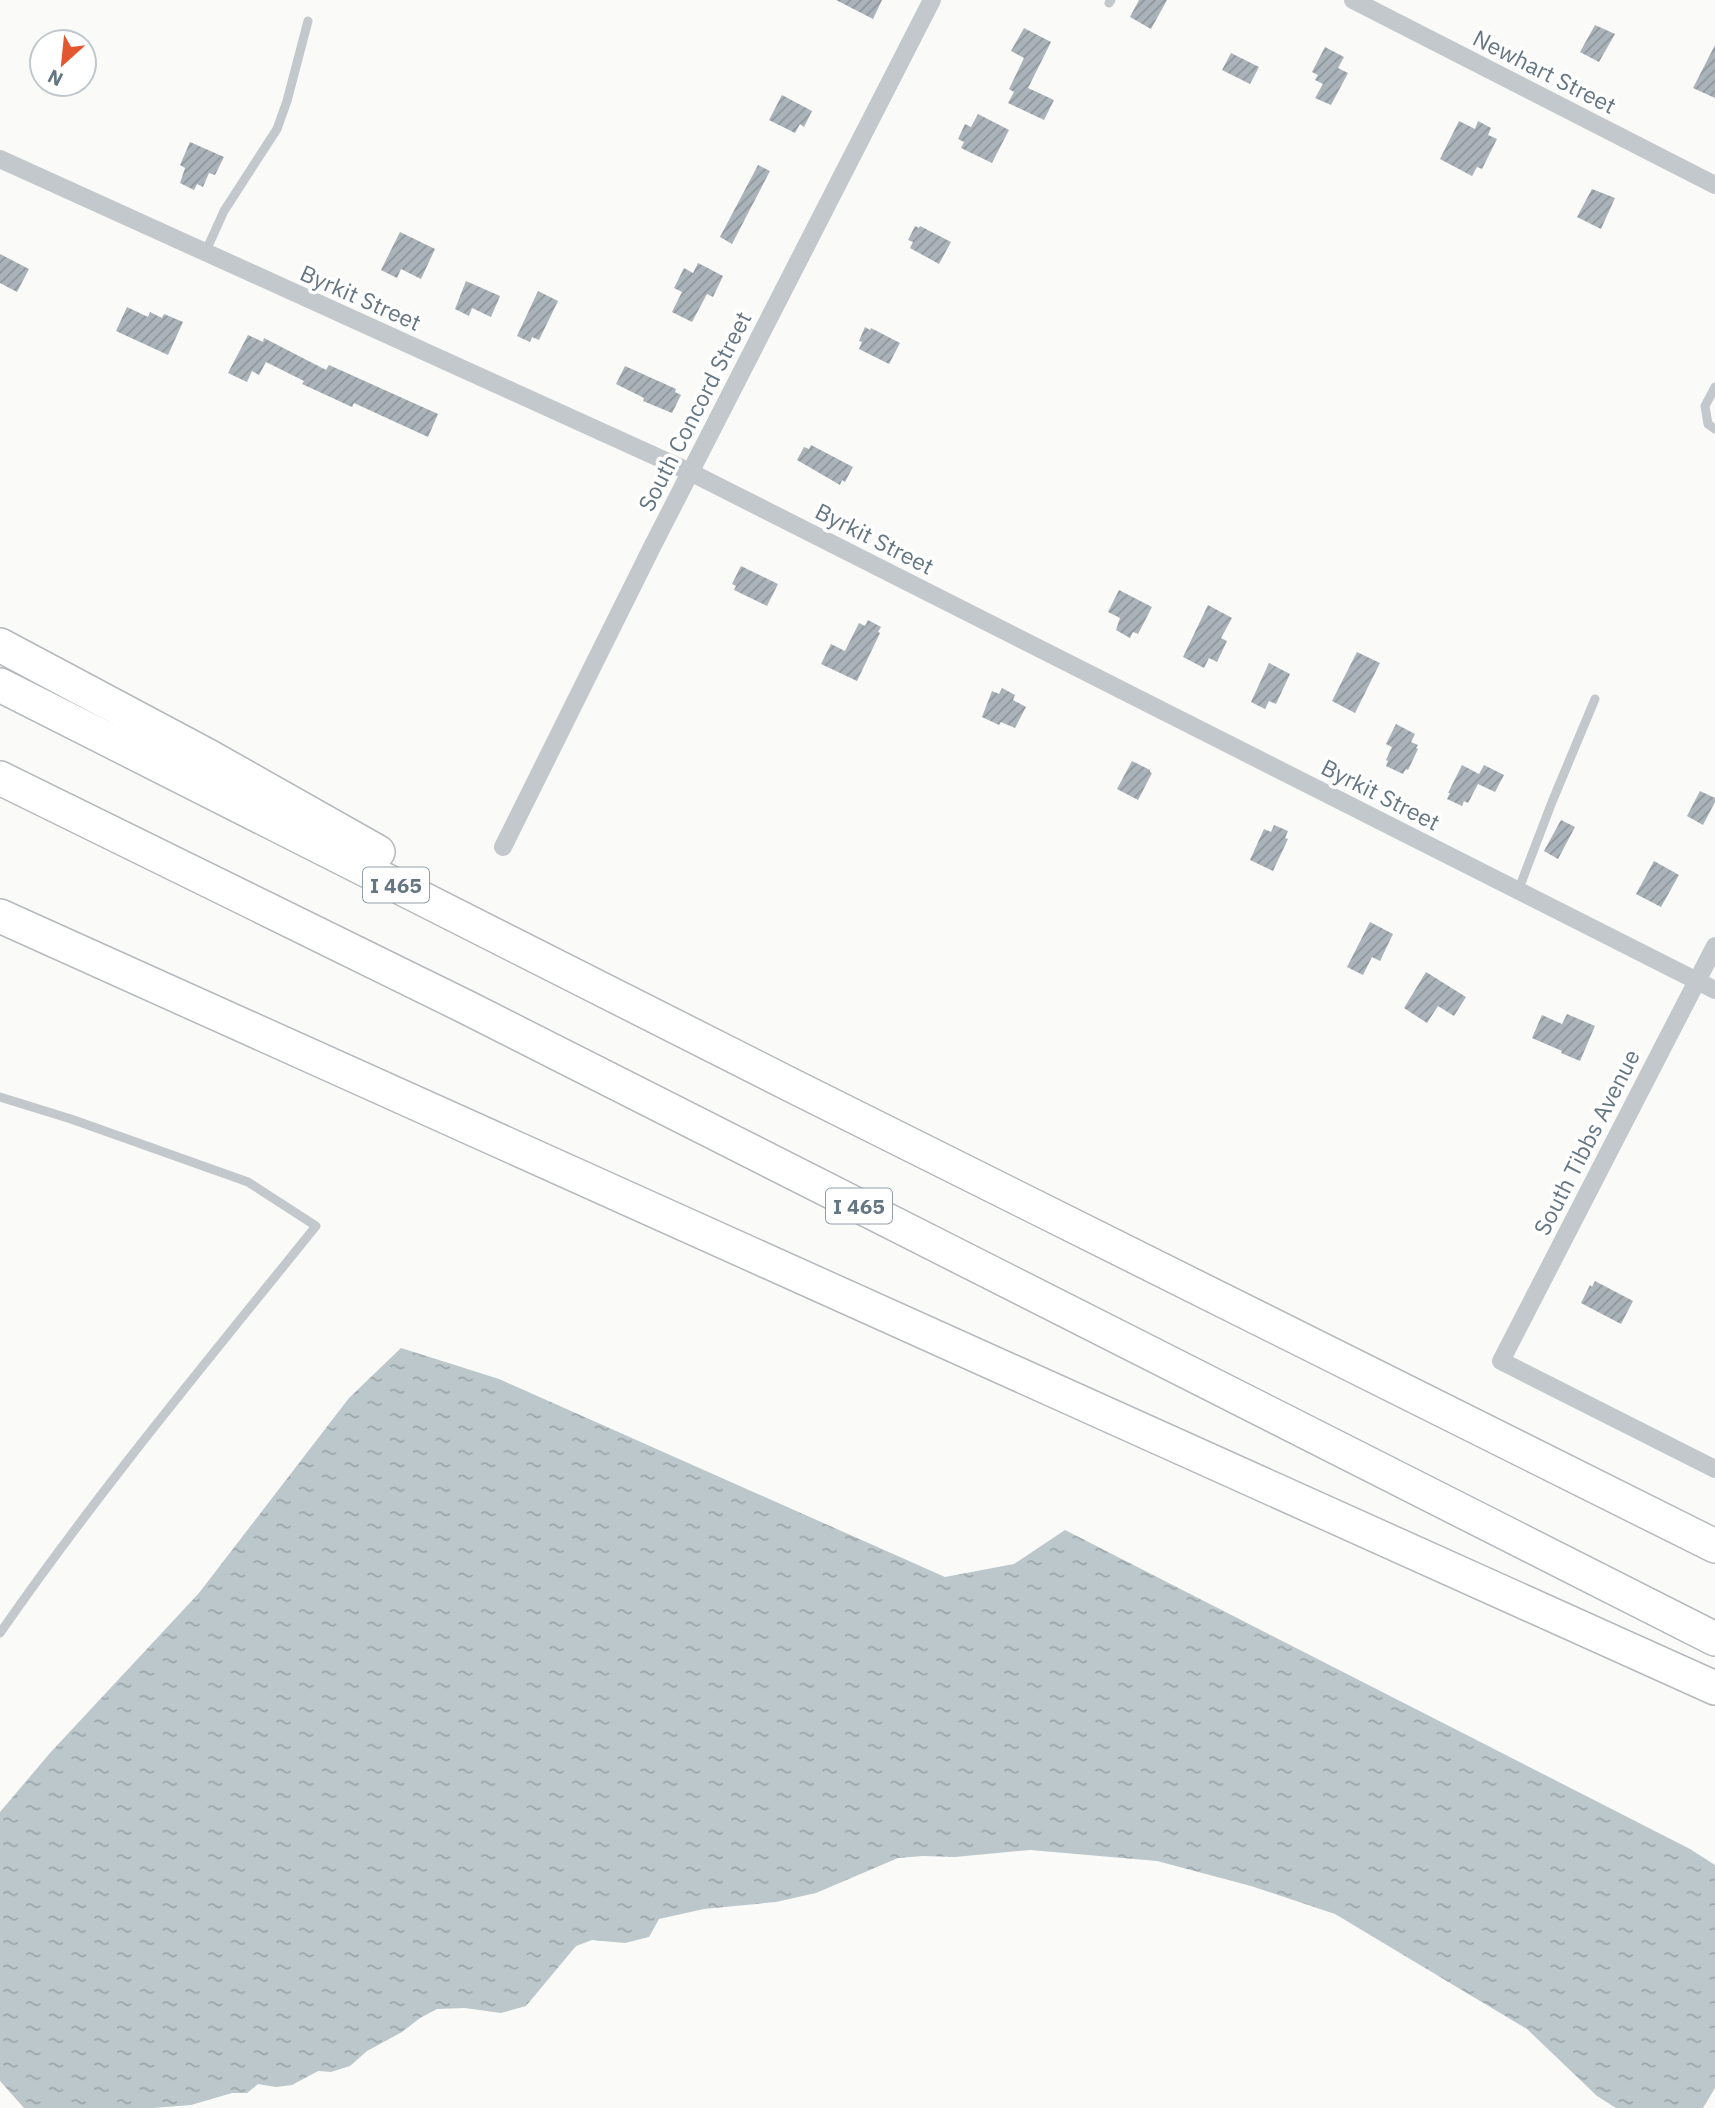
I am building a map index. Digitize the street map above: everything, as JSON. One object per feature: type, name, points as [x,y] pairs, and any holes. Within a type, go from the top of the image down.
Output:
[{"type":"highway","points":[[0,645],[210,757],[791,1085]]},
{"type":"highway","name":"I 465","points":[[0,685],[791,1085],[1715,1546]]},
{"type":"highway","name":"I 465","points":[[0,778],[343,946],[1715,1639]]},
{"type":"highway","points":[[0,802],[343,946]]},
{"type":"highway","points":[[0,916],[1715,1688]]},
{"type":"street","name":"South Concord Street","points":[[503,847],[690,472],[932,0]]},
{"type":"street","name":"Newhart Street","points":[[1353,0],[1715,185]]},
{"type":"street","name":"Byrkit Street","points":[[0,159],[690,472],[1715,990]]},
{"type":"street","name":"South Tibbs Avenue","points":[[1715,946],[1501,1361],[1715,1469]]},
{"type":"lane","points":[[205,253],[224,211],[276,129],[287,101],[308,21]]},
{"type":"lane","points":[[1715,387],[1705,407],[1708,424],[1715,429]]},
{"type":"lane","points":[[1518,891],[1595,699]]},
{"type":"lane","points":[[0,1097],[71,1119],[248,1182],[316,1226],[165,1413],[0,1633]]},
{"type":"water","points":[[401,1348],[499,1379],[945,1577],[1014,1564],[1065,1530],[1690,1849],[1715,1865],[1715,2088],[1703,2108],[1616,2108],[1597,2096],[1527,2029],[1335,1914],[1251,1886],[1157,1861],[1030,1850],[955,1857],[898,1858],[816,1893],[776,1902],[704,1909],[659,1919],[649,1937],[625,1943],[592,1940],[576,1946],[526,2006],[501,2013],[465,2008],[437,2009],[367,2051],[350,2066],[331,2072],[318,2071],[292,2085],[276,2087],[258,2084],[247,2093],[232,2093],[191,2105],[153,2108],[24,2108],[0,2081],[0,1812],[50,1753],[199,1593],[349,1398]]},
{"type":"building","points":[[836,0],[882,0],[873,19]]},
{"type":"building","points":[[1139,0],[1167,0],[1151,29],[1130,17]]},
{"type":"building","points":[[1595,25],[1615,34],[1599,62],[1580,52]]},
{"type":"building","points":[[1024,28],[1051,42],[1028,88],[1054,100],[1044,120],[1008,103],[1014,92],[1009,89],[1024,58],[1011,51]]},
{"type":"building","points":[[1715,45],[1715,98],[1693,88]]},
{"type":"building","points":[[1325,47],[1344,57],[1338,68],[1348,73],[1331,105],[1315,98],[1323,84],[1315,80],[1318,75],[1312,72]]},
{"type":"building","points":[[1231,53],[1259,67],[1250,84],[1222,70]]},
{"type":"building","points":[[782,95],[812,111],[804,127],[800,124],[795,133],[769,120]]},
{"type":"building","points":[[978,114],[1009,130],[992,163],[961,148],[964,142],[958,139],[965,124],[971,127]]},
{"type":"building","points":[[1459,121],[1475,129],[1478,121],[1491,128],[1488,135],[1497,139],[1482,169],[1477,167],[1472,176],[1440,159]]},
{"type":"building","points":[[190,142],[224,157],[215,175],[209,173],[203,187],[197,184],[194,190],[180,183],[185,168],[180,165]]},
{"type":"building","points":[[758,165],[770,171],[732,244],[720,237]]},
{"type":"building","points":[[1592,189],[1615,198],[1601,229],[1577,217]]},
{"type":"building","points":[[915,226],[951,242],[939,264],[910,248],[913,242],[908,240]]},
{"type":"building","points":[[400,232],[435,249],[421,279],[401,269],[397,278],[381,270]]},
{"type":"building","points":[[0,254],[29,269],[17,292],[0,283]]},
{"type":"building","points":[[698,263],[723,276],[713,297],[707,294],[692,322],[672,312],[682,292],[674,288],[684,268],[693,273]]},
{"type":"building","points":[[466,281],[500,296],[491,317],[472,308],[469,316],[455,309]]},
{"type":"building","points":[[538,291],[558,301],[539,340],[532,337],[530,342],[517,336]]},
{"type":"building","points":[[127,307],[148,317],[150,312],[162,318],[164,314],[183,322],[168,355],[116,331]]},
{"type":"building","points":[[865,327],[900,343],[889,364],[859,349],[862,342],[859,341]]},
{"type":"building","points":[[248,335],[263,342],[264,338],[326,370],[329,365],[438,414],[428,437],[354,403],[352,407],[302,384],[304,381],[266,362],[259,375],[252,371],[247,382],[228,373]]},
{"type":"building","points":[[625,366],[676,389],[675,392],[681,395],[672,413],[643,401],[644,398],[616,384]]},
{"type":"building","points":[[811,445],[853,467],[845,482],[842,480],[840,485],[797,460],[804,447],[809,449]]},
{"type":"building","points":[[741,566],[778,584],[767,606],[734,590],[736,586],[732,584]]},
{"type":"building","points":[[1119,590],[1152,607],[1138,634],[1133,632],[1130,638],[1116,630],[1120,618],[1108,612]]},
{"type":"building","points":[[1208,605],[1232,618],[1221,638],[1227,641],[1217,662],[1209,658],[1204,668],[1183,657]]},
{"type":"building","points":[[868,620],[881,627],[878,632],[880,633],[857,681],[821,664],[831,644],[845,651],[859,623],[865,626]]},
{"type":"building","points":[[1357,652],[1380,663],[1355,713],[1332,701]]},
{"type":"building","points":[[1269,663],[1290,674],[1276,704],[1269,701],[1265,709],[1251,702]]},
{"type":"building","points":[[1002,688],[1015,695],[1013,700],[1026,707],[1015,728],[1001,722],[999,725],[982,717],[992,691],[999,694]]},
{"type":"building","points":[[1396,724],[1415,734],[1411,742],[1418,745],[1408,770],[1403,774],[1386,766],[1392,747],[1386,744]]},
{"type":"building","points":[[1132,761],[1152,773],[1138,800],[1117,789]]},
{"type":"building","points":[[1462,765],[1479,774],[1484,765],[1504,775],[1495,792],[1478,784],[1468,803],[1464,801],[1462,806],[1447,799]]},
{"type":"building","points":[[1700,791],[1715,798],[1703,825],[1687,816]]},
{"type":"building","points":[[1561,820],[1575,827],[1558,859],[1544,851]]},
{"type":"building","points":[[1274,825],[1288,831],[1285,838],[1288,839],[1273,871],[1250,860],[1264,829],[1271,832]]},
{"type":"building","points":[[1654,861],[1679,875],[1661,907],[1636,894]]},
{"type":"building","points":[[1370,922],[1393,934],[1380,961],[1372,957],[1363,975],[1347,967]]},
{"type":"building","points":[[1426,972],[1466,997],[1454,1016],[1438,1006],[1427,1023],[1404,1008]]},
{"type":"building","points":[[1567,1014],[1595,1026],[1580,1061],[1532,1038],[1542,1015],[1562,1024]]},
{"type":"building","points":[[1595,1281],[1633,1301],[1621,1324],[1581,1303]]}]
